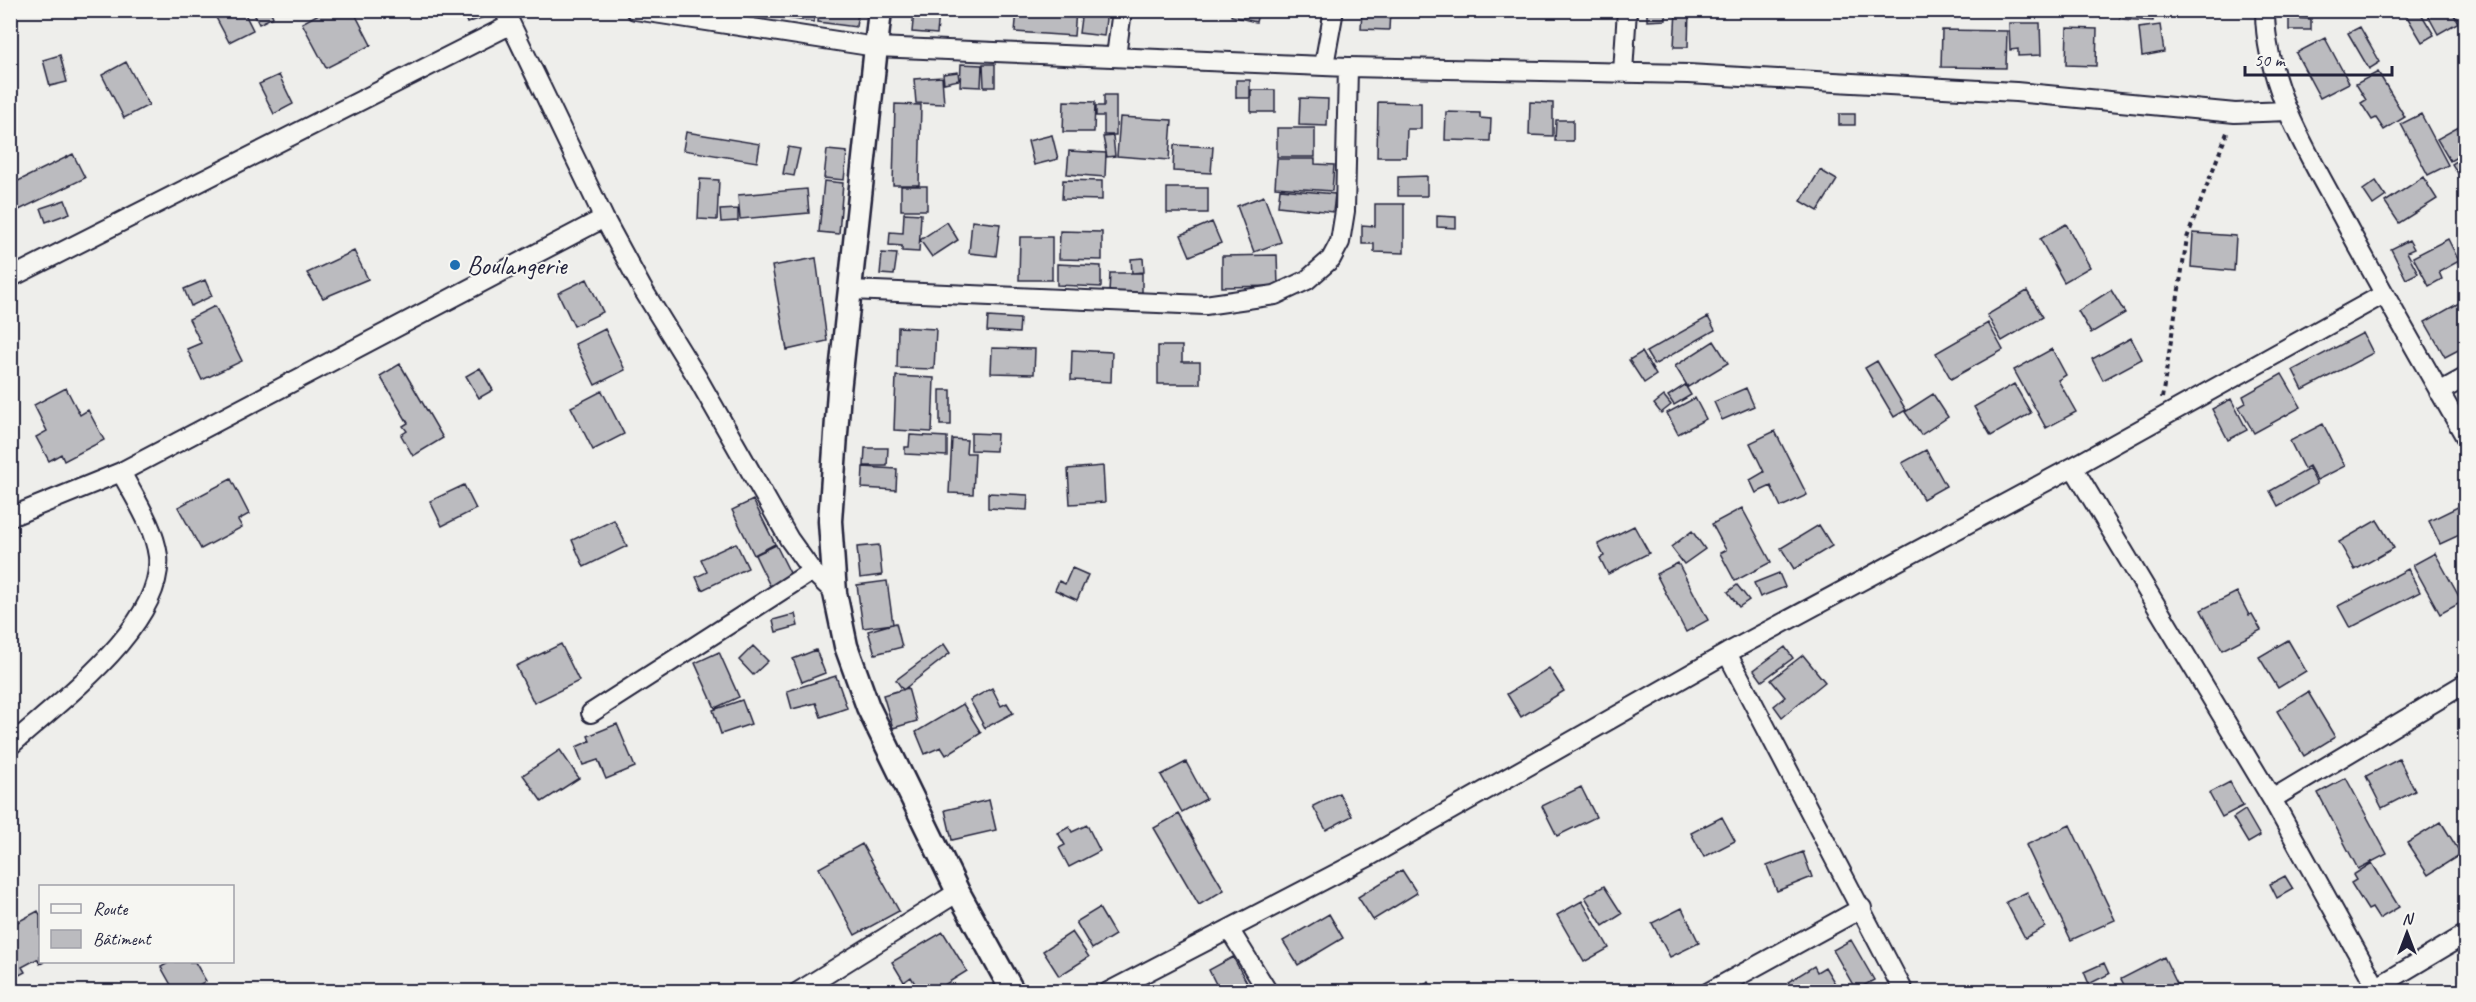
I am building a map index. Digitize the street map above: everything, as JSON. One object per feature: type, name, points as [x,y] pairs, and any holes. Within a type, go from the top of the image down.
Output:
[{"type":"street","points":[[635,10],[876,47],[1348,67],[1623,72],[2016,92],[2235,113],[2288,111]]},
{"type":"street","points":[[880,10],[839,391],[830,521],[835,593],[846,646],[868,707],[958,892],[1013,992]]},
{"type":"street","points":[[1116,57],[1122,10]]},
{"type":"street","points":[[1324,65],[1334,10]]},
{"type":"street","points":[[1623,72],[1628,10]]},
{"type":"street","points":[[2265,10],[2271,61],[2288,111],[2384,294],[2466,438]]},
{"type":"street","points":[[2463,10],[2466,16]]},
{"type":"street","points":[[10,278],[507,18],[604,218],[642,288],[698,379],[772,511],[812,571],[835,593]]},
{"type":"street","points":[[851,290],[1205,305],[1275,295],[1307,280],[1330,259],[1340,242],[1345,211],[1348,67]]},
{"type":"street","points":[[10,517],[121,472],[604,218]]},
{"type":"street","points":[[1108,992],[1370,856],[1727,653],[2073,467],[2384,294]]},
{"type":"street","points":[[2439,392],[2466,377]]},
{"type":"street","points":[[2073,467],[2272,799],[2375,990],[2466,934]]},
{"type":"street","points":[[10,746],[109,657],[136,624],[150,599],[158,576],[158,555],[149,523],[121,472]]},
{"type":"street","points":[[591,713],[812,571]]},
{"type":"street","points":[[1727,653],[1904,992]]},
{"type":"street","points":[[2272,799],[2466,683]]},
{"type":"street","points":[[798,992],[958,892]]},
{"type":"street","points":[[1709,992],[1862,908]]},
{"type":"street","points":[[1229,929],[1268,992]]},
{"type":"path","points":[[2159,419],[2187,238],[2235,113]]},
{"type":"building","points":[[212,10],[243,10],[253,30],[229,42]]},
{"type":"building","points":[[252,10],[270,10],[273,17],[259,24]]},
{"type":"building","points":[[326,10],[353,10],[371,45],[326,68],[302,23]]},
{"type":"building","points":[[462,10],[481,10],[484,17],[467,23]]},
{"type":"building","points":[[780,10],[815,10],[814,22],[779,17]]},
{"type":"building","points":[[819,10],[858,10],[856,27],[818,22]]},
{"type":"building","points":[[967,10],[999,10],[999,17],[967,13]]},
{"type":"building","points":[[1017,10],[1076,10],[1074,36],[1015,32]]},
{"type":"building","points":[[1082,10],[1107,10],[1104,36],[1079,33]]},
{"type":"building","points":[[1232,10],[1259,10],[1256,22],[1231,16]]},
{"type":"building","points":[[1277,10],[1316,10],[1316,17],[1277,15]]},
{"type":"building","points":[[1362,10],[1390,10],[1389,30],[1361,29]]},
{"type":"building","points":[[1647,10],[1666,10],[1666,20],[1647,21]]},
{"type":"building","points":[[1676,10],[1689,10],[1688,47],[1674,47]]},
{"type":"building","points":[[1972,10],[2006,10],[2006,16],[1972,14]]},
{"type":"building","points":[[2120,10],[2153,10],[2153,21],[2120,19]]},
{"type":"building","points":[[2403,10],[2419,10],[2434,35],[2422,42]]},
{"type":"building","points":[[2425,10],[2453,10],[2459,22],[2438,34]]},
{"type":"building","points":[[914,11],[939,13],[937,34],[912,32]]},
{"type":"building","points":[[2289,18],[2311,19],[2311,30],[2289,30]]},
{"type":"building","points":[[2009,23],[2040,23],[2041,55],[2018,56],[2018,49],[2010,50]]},
{"type":"building","points":[[2160,25],[2164,52],[2142,56],[2139,28]]},
{"type":"building","points":[[2360,27],[2380,62],[2369,69],[2348,33]]},
{"type":"building","points":[[2067,28],[2097,29],[2096,66],[2066,65]]},
{"type":"building","points":[[1942,30],[2007,31],[2006,68],[1941,67]]},
{"type":"building","points":[[2325,38],[2349,83],[2320,98],[2296,53]]},
{"type":"building","points":[[60,55],[67,82],[50,86],[43,60]]},
{"type":"building","points":[[126,62],[149,105],[124,118],[102,75]]},
{"type":"building","points":[[961,64],[982,65],[981,87],[960,86]]},
{"type":"building","points":[[983,64],[995,64],[995,87],[984,87]]},
{"type":"building","points":[[958,72],[959,80],[944,83],[943,74]]},
{"type":"building","points":[[2378,72],[2405,117],[2384,130],[2376,118],[2372,120],[2361,103],[2366,100],[2356,84]]},
{"type":"building","points":[[279,75],[293,104],[274,114],[259,84]]},
{"type":"building","points":[[942,77],[944,104],[916,103],[914,79]]},
{"type":"building","points":[[1236,80],[1250,80],[1250,98],[1236,98]]},
{"type":"building","points":[[1251,90],[1275,90],[1275,112],[1251,112]]},
{"type":"building","points":[[1104,95],[1116,95],[1116,135],[1104,135],[1104,116],[1096,116],[1096,106],[1104,106]]},
{"type":"building","points":[[1300,98],[1328,99],[1327,126],[1299,125]]},
{"type":"building","points":[[1064,101],[1095,102],[1094,132],[1063,132]]},
{"type":"building","points":[[1378,102],[1421,103],[1421,129],[1407,129],[1406,157],[1377,157]]},
{"type":"building","points":[[1530,102],[1553,103],[1553,136],[1529,135]]},
{"type":"building","points":[[895,104],[921,105],[919,185],[893,185]]},
{"type":"building","points":[[1446,112],[1480,113],[1480,118],[1491,119],[1490,141],[1445,140]]},
{"type":"building","points":[[1839,114],[1855,114],[1855,125],[1839,125]]},
{"type":"building","points":[[2421,114],[2448,165],[2428,175],[2401,124]]},
{"type":"building","points":[[1120,117],[1172,120],[1169,160],[1117,156]]},
{"type":"building","points":[[1556,120],[1573,120],[1573,141],[1555,141]]},
{"type":"building","points":[[2466,123],[2466,152],[2450,161],[2437,139]]},
{"type":"building","points":[[1277,128],[1315,128],[1315,157],[1277,157]]},
{"type":"building","points":[[686,132],[760,144],[757,162],[683,150]]},
{"type":"building","points":[[1052,135],[1058,159],[1034,165],[1028,141]]},
{"type":"building","points":[[1113,136],[1115,156],[1107,157],[1103,137]]},
{"type":"building","points":[[1174,145],[1213,147],[1211,173],[1173,171]]},
{"type":"building","points":[[788,147],[800,149],[794,176],[783,174]]},
{"type":"building","points":[[827,150],[847,152],[844,180],[824,178]]},
{"type":"building","points":[[1069,151],[1106,153],[1105,177],[1067,174]]},
{"type":"building","points":[[73,154],[85,178],[19,210],[10,193],[10,185]]},
{"type":"building","points":[[2466,155],[2466,186],[2452,164]]},
{"type":"building","points":[[1277,159],[1315,159],[1315,164],[1334,165],[1332,191],[1275,187]]},
{"type":"building","points":[[1820,170],[1837,180],[1818,211],[1801,201]]},
{"type":"building","points":[[1427,176],[1427,196],[1398,196],[1398,177]]},
{"type":"building","points":[[2423,177],[2437,199],[2399,223],[2385,202]]},
{"type":"building","points":[[700,179],[719,180],[717,220],[698,219]]},
{"type":"building","points":[[1063,180],[1102,181],[1102,200],[1062,199]]},
{"type":"building","points":[[824,181],[843,183],[839,234],[819,232]]},
{"type":"building","points":[[2376,181],[2386,196],[2373,205],[2363,190]]},
{"type":"building","points":[[901,186],[927,186],[927,210],[901,210]]},
{"type":"building","points":[[1167,188],[1208,188],[1208,213],[1167,213]]},
{"type":"building","points":[[807,189],[809,213],[740,219],[738,195]]},
{"type":"building","points":[[1280,189],[1335,194],[1333,212],[1278,206]]},
{"type":"building","points":[[1264,196],[1281,242],[1254,252],[1237,206]]},
{"type":"building","points":[[65,200],[70,213],[46,222],[41,208]]},
{"type":"building","points":[[1375,204],[1404,204],[1404,253],[1374,252],[1374,244],[1362,244],[1362,225],[1375,226]]},
{"type":"building","points":[[738,209],[738,221],[721,222],[720,210]]},
{"type":"building","points":[[904,213],[921,214],[919,252],[902,251],[902,246],[889,245],[890,232],[903,233]]},
{"type":"building","points":[[1437,216],[1456,217],[1456,228],[1437,227]]},
{"type":"building","points":[[972,221],[1000,224],[996,256],[969,253]]},
{"type":"building","points":[[947,222],[958,240],[932,257],[920,240]]},
{"type":"building","points":[[1212,222],[1221,243],[1190,256],[1181,235]]},
{"type":"building","points":[[2066,224],[2090,267],[2064,282],[2040,239]]},
{"type":"building","points":[[1060,231],[1102,232],[1102,260],[1059,259]]},
{"type":"building","points":[[2193,233],[2236,236],[2234,271],[2191,267]]},
{"type":"building","points":[[1020,237],[1052,237],[1052,280],[1019,280]]},
{"type":"building","points":[[2448,239],[2459,261],[2439,272],[2442,279],[2429,286],[2413,257]]},
{"type":"building","points":[[2409,240],[2414,249],[2407,252],[2418,273],[2406,279],[2391,249]]},
{"type":"building","points":[[354,251],[368,279],[323,298],[307,273]]},
{"type":"building","points":[[882,253],[897,254],[894,275],[880,274]]},
{"type":"building","points":[[1277,255],[1278,286],[1222,287],[1222,256]]},
{"type":"building","points":[[816,258],[827,341],[787,350],[772,266]]},
{"type":"building","points":[[1143,258],[1144,272],[1132,273],[1131,259]]},
{"type":"building","points":[[1057,264],[1101,266],[1101,287],[1057,285]]},
{"type":"building","points":[[1110,273],[1142,273],[1142,293],[1109,293]]},
{"type":"building","points":[[587,279],[603,312],[574,326],[558,293]]},
{"type":"building","points":[[205,280],[212,296],[191,306],[184,289]]},
{"type":"building","points":[[2111,290],[2125,313],[2091,333],[2078,311]]},
{"type":"building","points":[[2027,291],[2043,317],[2002,341],[1987,315]]},
{"type":"building","points":[[2466,299],[2466,346],[2445,357],[2425,322]]},
{"type":"building","points":[[215,306],[242,361],[202,380],[187,349],[201,343],[189,319]]},
{"type":"building","points":[[988,317],[1020,319],[1019,333],[987,331]]},
{"type":"building","points":[[1708,317],[1715,330],[1654,365],[1646,352]]},
{"type":"building","points":[[1988,323],[2003,350],[1951,379],[1936,353]]},
{"type":"building","points":[[898,327],[936,329],[934,369],[897,368]]},
{"type":"building","points":[[605,329],[625,370],[595,385],[575,344]]},
{"type":"building","points":[[2363,333],[2373,353],[2303,390],[2293,370]]},
{"type":"building","points":[[2131,338],[2142,359],[2103,380],[2092,359]]},
{"type":"building","points":[[1714,341],[1728,363],[1688,387],[1675,366]]},
{"type":"building","points":[[1158,346],[1182,346],[1182,362],[1200,362],[1200,384],[1158,384]]},
{"type":"building","points":[[992,348],[1035,349],[1034,374],[991,373]]},
{"type":"building","points":[[2052,349],[2066,375],[2058,380],[2076,412],[2046,428],[2014,370]]},
{"type":"building","points":[[1072,350],[1112,352],[1111,382],[1071,380]]},
{"type":"building","points":[[1642,352],[1656,375],[1644,383],[1629,360]]},
{"type":"building","points":[[1877,361],[1906,410],[1894,417],[1865,368]]},
{"type":"building","points":[[400,364],[443,438],[413,456],[401,435],[407,431],[403,426],[408,423],[380,376]]},
{"type":"building","points":[[480,368],[493,390],[479,398],[466,376]]},
{"type":"building","points":[[2282,374],[2301,407],[2254,433],[2239,407],[2246,403],[2243,396]]},
{"type":"building","points":[[896,376],[934,378],[932,432],[894,430]]},
{"type":"building","points":[[2014,384],[2031,413],[1991,436],[1974,407]]},
{"type":"building","points":[[1685,385],[1691,395],[1674,405],[1668,396]]},
{"type":"building","points":[[66,388],[80,415],[88,410],[104,440],[64,461],[61,454],[49,461],[36,437],[47,431],[34,405]]},
{"type":"building","points":[[1746,388],[1754,406],[1722,420],[1714,402]]},
{"type":"building","points":[[940,390],[951,390],[951,425],[940,425]]},
{"type":"building","points":[[602,391],[624,434],[593,450],[571,407]]},
{"type":"building","points":[[1933,394],[1948,417],[1921,435],[1905,412]]},
{"type":"building","points":[[1664,396],[1671,405],[1661,413],[1654,404]]},
{"type":"building","points":[[1695,398],[1706,419],[1678,434],[1667,413]]},
{"type":"building","points":[[2231,399],[2247,430],[2228,440],[2212,409]]},
{"type":"building","points":[[2323,424],[2345,466],[2317,480],[2309,466],[2304,469],[2290,441]]},
{"type":"building","points":[[1775,431],[1807,495],[1781,507],[1771,486],[1756,493],[1750,480],[1764,472],[1750,443]]},
{"type":"building","points":[[971,433],[997,434],[996,451],[971,450]]},
{"type":"building","points":[[910,435],[947,437],[947,456],[905,454],[905,447],[909,447]]},
{"type":"building","points":[[952,439],[967,440],[966,453],[975,453],[973,494],[949,493]]},
{"type":"building","points":[[865,448],[888,448],[887,466],[864,466]]},
{"type":"building","points":[[1926,450],[1946,486],[1923,499],[1902,463]]},
{"type":"building","points":[[1103,466],[1105,502],[1070,504],[1068,469]]},
{"type":"building","points":[[863,467],[897,469],[896,490],[862,488]]},
{"type":"building","points":[[2309,469],[2317,484],[2278,506],[2270,491]]},
{"type":"building","points":[[231,479],[249,514],[238,520],[242,527],[201,549],[178,507]]},
{"type":"building","points":[[464,485],[476,509],[442,526],[430,501]]},
{"type":"building","points":[[988,493],[1028,495],[1027,510],[988,508]]},
{"type":"building","points":[[753,500],[775,544],[754,555],[732,510]]},
{"type":"building","points":[[2466,503],[2466,532],[2440,544],[2429,521]]},
{"type":"building","points":[[1742,508],[1771,562],[1735,581],[1720,553],[1726,550],[1712,524]]},
{"type":"building","points":[[614,520],[627,546],[584,567],[572,540]]},
{"type":"building","points":[[2377,520],[2394,548],[2355,570],[2339,542]]},
{"type":"building","points":[[1819,525],[1832,546],[1794,569],[1781,548]]},
{"type":"building","points":[[1634,526],[1649,553],[1608,574],[1600,558],[1604,556],[1598,544]]},
{"type":"building","points":[[1692,531],[1705,549],[1684,564],[1671,547]]},
{"type":"building","points":[[736,543],[748,568],[702,590],[696,577],[707,572],[701,559]]},
{"type":"building","points":[[776,545],[792,577],[771,588],[755,555]]},
{"type":"building","points":[[879,545],[882,575],[860,578],[857,547]]},
{"type":"building","points":[[2435,553],[2462,602],[2440,614],[2413,565]]},
{"type":"building","points":[[1678,563],[1708,620],[1686,632],[1656,574]]},
{"type":"building","points":[[1072,568],[1088,575],[1077,600],[1055,590],[1059,581],[1065,584]]},
{"type":"building","points":[[2408,569],[2420,592],[2350,628],[2338,606]]},
{"type":"building","points":[[1779,573],[1785,587],[1760,597],[1754,583]]},
{"type":"building","points":[[887,581],[893,624],[863,628],[857,585]]},
{"type":"building","points":[[1737,585],[1749,600],[1739,607],[1728,592]]},
{"type":"building","points":[[2237,592],[2249,615],[2252,614],[2261,630],[2222,650],[2201,610]]},
{"type":"building","points":[[795,614],[798,626],[776,632],[773,620]]},
{"type":"building","points":[[896,623],[902,647],[875,654],[868,631]]},
{"type":"building","points":[[2288,640],[2306,671],[2278,688],[2259,657]]},
{"type":"building","points":[[561,644],[579,681],[534,703],[516,666]]},
{"type":"building","points":[[944,644],[950,653],[903,690],[896,680]]},
{"type":"building","points":[[753,646],[768,661],[753,675],[739,660]]},
{"type":"building","points":[[1785,647],[1793,658],[1762,681],[1754,670]]},
{"type":"building","points":[[816,650],[825,673],[802,682],[793,659]]},
{"type":"building","points":[[719,652],[739,697],[715,708],[695,663]]},
{"type":"building","points":[[1803,655],[1825,682],[1782,717],[1774,706],[1785,697],[1771,680]]},
{"type":"building","points":[[1549,668],[1564,691],[1521,717],[1507,694]]},
{"type":"building","points":[[836,676],[847,708],[821,717],[816,703],[792,709],[787,691]]},
{"type":"building","points":[[908,688],[917,721],[893,728],[883,695]]},
{"type":"building","points":[[992,688],[1001,706],[1007,703],[1013,713],[985,728],[970,700]]},
{"type":"building","points":[[2308,692],[2335,737],[2304,756],[2277,711]]},
{"type":"building","points":[[742,700],[751,724],[721,734],[713,710]]},
{"type":"building","points":[[963,704],[981,733],[946,755],[941,747],[925,754],[916,732]]},
{"type":"building","points":[[617,724],[635,767],[606,779],[598,760],[583,765],[576,747],[590,741],[588,736]]},
{"type":"building","points":[[560,750],[579,778],[542,802],[523,775]]},
{"type":"building","points":[[2399,759],[2415,791],[2382,808],[2366,776]]},
{"type":"building","points":[[1186,762],[1206,799],[1182,812],[1161,775]]},
{"type":"building","points":[[2346,778],[2387,854],[2358,869],[2318,793]]},
{"type":"building","points":[[2230,782],[2243,806],[2222,817],[2209,793]]},
{"type":"building","points":[[1581,787],[1596,817],[1557,836],[1542,806]]},
{"type":"building","points":[[1339,793],[1352,816],[1326,830],[1313,806]]},
{"type":"building","points":[[989,800],[996,830],[952,840],[945,810]]},
{"type":"building","points":[[2245,810],[2260,836],[2248,843],[2233,818]]},
{"type":"building","points":[[1179,814],[1224,890],[1199,905],[1154,828]]},
{"type":"building","points":[[1722,817],[1735,841],[1704,857],[1691,833]]},
{"type":"building","points":[[2441,822],[2461,854],[2428,875],[2407,843]]},
{"type":"building","points":[[1087,825],[1100,851],[1069,867],[1059,848],[1065,845],[1058,833],[1069,827],[1072,832]]},
{"type":"building","points":[[2070,825],[2115,920],[2071,940],[2026,845]]},
{"type":"building","points":[[862,844],[899,911],[855,935],[819,868]]},
{"type":"building","points":[[1803,852],[1812,877],[1777,891],[1767,866]]},
{"type":"building","points":[[2372,863],[2399,907],[2379,919],[2372,908],[2368,910],[2351,883],[2356,880],[2353,875]]},
{"type":"building","points":[[1402,870],[1417,893],[1373,920],[1358,897]]},
{"type":"building","points":[[2285,876],[2293,889],[2277,898],[2270,884]]},
{"type":"building","points":[[1604,886],[1622,914],[1603,926],[1585,897]]},
{"type":"building","points":[[2027,892],[2045,927],[2025,938],[2006,902]]},
{"type":"building","points":[[1582,901],[1609,948],[1584,962],[1557,915]]},
{"type":"building","points":[[1099,908],[1115,935],[1092,949],[1076,922]]},
{"type":"building","points":[[1682,908],[1699,943],[1670,957],[1652,923]]},
{"type":"building","points":[[38,911],[39,913],[39,962],[37,959],[22,967],[25,972],[10,980],[10,926]]},
{"type":"building","points":[[1329,914],[1343,938],[1298,965],[1283,941]]},
{"type":"building","points":[[943,932],[967,971],[933,992],[920,992],[911,977],[904,982],[892,962]]},
{"type":"building","points":[[1072,932],[1089,957],[1059,976],[1043,951]]},
{"type":"building","points":[[1851,940],[1874,980],[1856,990],[1833,950]]},
{"type":"building","points":[[1233,957],[1252,992],[1220,992],[1209,970]]},
{"type":"building","points":[[2164,957],[2181,992],[2128,992],[2121,979]]},
{"type":"building","points":[[168,963],[196,963],[206,981],[187,992],[175,992],[161,967]]},
{"type":"building","points":[[2104,963],[2109,974],[2089,984],[2084,972]]},
{"type":"building","points":[[1814,966],[1817,972],[1825,967],[1839,990],[1784,992],[1791,987],[1788,982]]},
{"type":"building","points":[[1429,982],[1434,992],[1411,992]]},
{"type":"place","name":"Boulangerie","points":[[455,265]]}]
